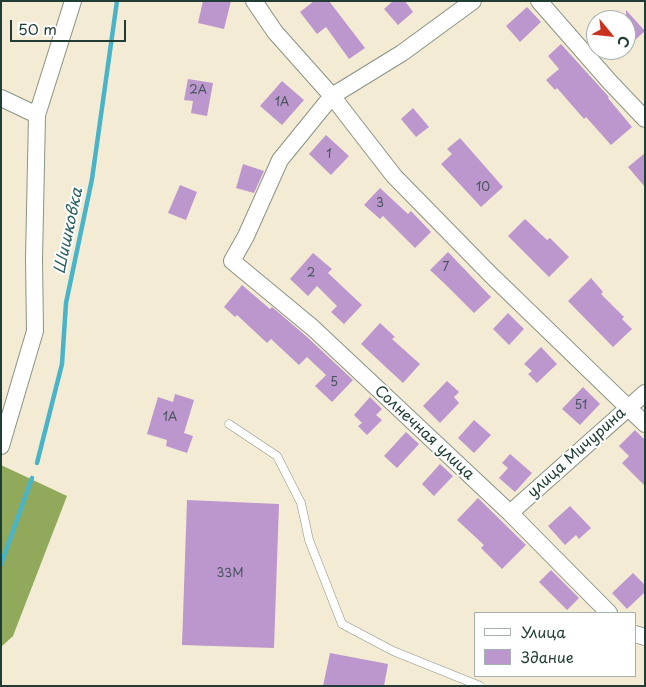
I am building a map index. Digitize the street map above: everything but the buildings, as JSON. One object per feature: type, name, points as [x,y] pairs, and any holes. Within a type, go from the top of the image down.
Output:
[{"type":"street","points":[[1,446],[35,331],[34,259],[37,116],[73,1]]},
{"type":"street","points":[[254,1],[275,32],[332,96],[394,176],[491,275],[645,424]]},
{"type":"street","points":[[332,96],[402,53],[474,1]]},
{"type":"street","points":[[539,1],[609,82],[645,119]]},
{"type":"street","name":"Солнечная улица","points":[[332,96],[280,160],[246,236],[232,261],[313,328],[510,513],[608,612]]},
{"type":"street","points":[[1,98],[37,116]]},
{"type":"street","name":"улица Мичурина","points":[[510,513],[645,393]]},
{"type":"lane","points":[[229,424],[277,456],[301,503],[309,540],[342,624],[393,651],[480,686]]},
{"type":"green space","points":[[1,465],[67,496],[13,636],[1,647]]},
{"type":"waterway","name":"Шишковка","points":[[37,463],[62,364],[66,303],[92,179],[117,1]]},
{"type":"waterway","name":"Шишковка","points":[[1,564],[32,478]]}]
